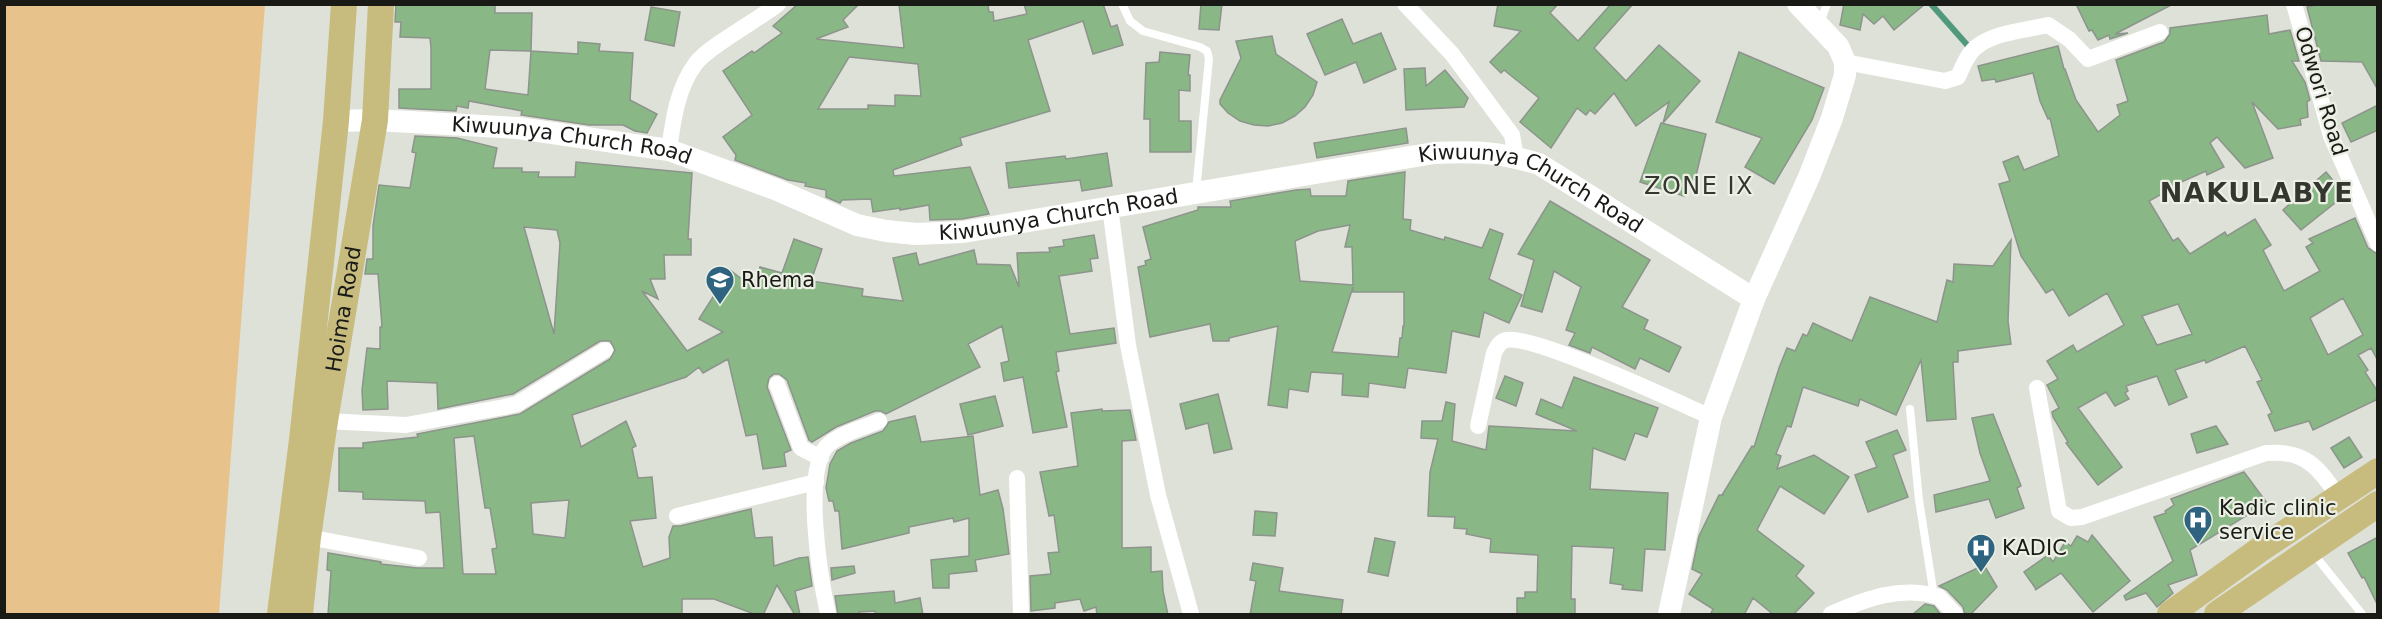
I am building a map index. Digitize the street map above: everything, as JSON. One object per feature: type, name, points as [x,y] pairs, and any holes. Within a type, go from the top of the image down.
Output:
[{"type":"main road","name":"Hoima Road","points":[[280,615],[302,440],[336,121],[344,4]]},
{"type":"main road","name":"Hoima Road","points":[[300,615],[308,537],[325,422],[375,120],[381,4]]},
{"type":"main road","points":[[2170,615],[2338,496],[2378,471]]},
{"type":"main road","points":[[2217,615],[2378,504]]},
{"type":"street","points":[[669,150],[675,112],[685,82],[696,62],[778,4]]},
{"type":"street","points":[[1404,4],[1452,54],[1512,135],[1516,157]]},
{"type":"street","points":[[1669,615],[1711,417],[1754,299],[1809,177],[1832,118],[1845,69],[1838,46],[1823,15],[1798,4]]},
{"type":"street","name":"Odwori Road","points":[[2294,4],[2331,136],[2378,244]]},
{"type":"street","points":[[1845,69],[1945,81],[1958,77],[1964,61],[1978,45],[1997,37],[2048,25],[2069,39],[2088,59],[2160,32]]},
{"type":"street","name":"Kiwuunya Church Road","points":[[336,121],[375,120],[518,128],[669,150],[774,189],[857,225],[916,234],[963,232],[1434,153],[1477,151],[1516,157],[1539,164],[1754,299]]},
{"type":"street","points":[[1110,207],[1128,345],[1158,495],[1191,615]]},
{"type":"street","points":[[1478,426],[1497,346],[1507,340],[1518,339],[1570,356],[1711,417]]},
{"type":"street","points":[[325,422],[406,425],[517,404],[605,350]]},
{"type":"street","points":[[777,384],[801,448],[821,458]]},
{"type":"street","points":[[2037,388],[2060,511],[2071,518],[2082,518],[2266,453],[2282,452],[2308,461],[2321,471],[2338,496]]},
{"type":"street","points":[[828,615],[820,580],[814,495],[821,458],[829,444],[879,421]]},
{"type":"street","points":[[1017,478],[1021,615]]},
{"type":"street","points":[[677,516],[816,482]]},
{"type":"street","points":[[308,537],[419,558]]},
{"type":"street","points":[[1831,615],[1866,599],[1907,593],[1940,597],[1955,615]]},
{"type":"lane","points":[[1122,4],[1130,21],[1143,31],[1200,46],[1207,51],[1209,59],[1196,193]]},
{"type":"lane","points":[[1910,409],[1919,500],[1934,596]]},
{"type":"lane","points":[[2310,550],[2362,615]]},
{"type":"shaded area","points":[[4,5],[265,5],[219,614],[5,614]]},
{"type":"building","points":[[396,4],[495,4],[495,13],[532,13],[531,51],[578,54],[578,42],[600,44],[599,51],[633,53],[630,100],[657,114],[647,133],[635,131],[623,125],[589,125],[521,115],[522,111],[469,101],[468,108],[457,106],[456,111],[399,108],[399,89],[431,89],[431,48],[430,38],[400,37],[401,22],[395,22]],"holes":[[[490,50],[531,51],[528,95],[485,89]]]},
{"type":"building","points":[[798,4],[859,4],[843,20],[848,27],[816,39],[904,48],[899,4],[988,4],[989,12],[993,12],[994,21],[1027,14],[1024,4],[1103,4],[1111,27],[1117,25],[1123,45],[1093,54],[1083,21],[1028,40],[1050,111],[960,138],[962,145],[893,170],[894,176],[970,167],[989,214],[962,219],[930,220],[929,205],[873,212],[871,199],[842,200],[840,203],[826,197],[826,190],[805,186],[806,183],[788,180],[735,160],[736,155],[723,137],[752,115],[723,71],[782,33],[773,26]],"holes":[[[849,57],[918,64],[921,96],[895,95],[895,106],[868,105],[868,109],[818,109]]]},
{"type":"building","points":[[1201,4],[1222,4],[1219,30],[1199,29]]},
{"type":"building","points":[[1498,4],[1558,4],[1550,13],[1578,41],[1611,4],[1633,4],[1594,48],[1626,81],[1659,45],[1700,81],[1663,123],[1669,102],[1636,126],[1614,93],[1595,114],[1590,110],[1586,115],[1577,108],[1551,148],[1520,122],[1539,98],[1504,70],[1501,73],[1490,62],[1521,31],[1494,26]]},
{"type":"building","points":[[1844,4],[1925,4],[1894,30],[1883,16],[1874,24],[1863,14],[1860,30],[1840,25]]},
{"type":"building","points":[[2076,4],[2173,4],[2115,34],[2128,33],[2110,39],[2109,35],[2098,40],[2092,30],[2089,31]]},
{"type":"building","points":[[2321,4],[2378,4],[2378,90],[2362,62],[2321,61],[2307,7]]},
{"type":"building","points":[[651,7],[680,12],[674,46],[645,40]]},
{"type":"building","points":[[2267,15],[2269,34],[2290,30],[2299,61],[2292,61],[2305,82],[2310,100],[2307,102],[2308,117],[2300,119],[2301,125],[2278,129],[2252,102],[2273,158],[2245,168],[2217,137],[2210,143],[2224,167],[2207,175],[2206,171],[2170,187],[2171,189],[2149,201],[2173,241],[2178,238],[2190,254],[2225,232],[2227,236],[2255,219],[2271,245],[2263,250],[2284,291],[2320,271],[2306,247],[2313,243],[2309,239],[2355,218],[2368,248],[2378,254],[2378,361],[2371,348],[2358,355],[2368,370],[2365,372],[2378,392],[2378,399],[2313,430],[2309,421],[2275,431],[2268,415],[2272,413],[2257,382],[2262,380],[2245,346],[2206,363],[2205,360],[2175,370],[2187,397],[2169,405],[2157,376],[2126,386],[2128,391],[2125,393],[2129,399],[2115,406],[2106,392],[2078,408],[2122,467],[2098,485],[2066,443],[2068,442],[2053,417],[2052,412],[2059,408],[2047,385],[2058,379],[2047,361],[2073,345],[2077,352],[2124,325],[2107,293],[2069,316],[2053,289],[2046,293],[2021,256],[1999,184],[2010,181],[2003,162],[2018,156],[2024,170],[2059,156],[2050,118],[2048,119],[2040,101],[2033,73],[1996,82],[1995,79],[1982,81],[1978,66],[2058,46],[2076,100],[2098,132],[2120,115],[2117,105],[2128,101],[2116,60],[2164,42],[2170,34],[2170,28]],"holes":[[[2343,298],[2363,335],[2328,355],[2310,318]],[[2178,304],[2192,334],[2157,345],[2142,316]]]},
{"type":"building","points":[[1342,19],[1353,44],[1381,33],[1396,69],[1364,83],[1356,62],[1325,75],[1307,34]]},
{"type":"building","points":[[1272,36],[1276,54],[1317,82],[1313,95],[1305,107],[1282,123],[1268,126],[1240,121],[1220,104],[1241,58],[1236,41]]},
{"type":"building","points":[[1160,52],[1190,55],[1188,75],[1190,75],[1190,91],[1179,90],[1179,121],[1191,121],[1191,152],[1150,152],[1150,119],[1144,119],[1146,63],[1159,62]]},
{"type":"building","points":[[1739,52],[1824,88],[1812,120],[1774,184],[1745,167],[1762,138],[1716,122]]},
{"type":"building","points":[[1425,68],[1426,86],[1445,70],[1468,98],[1464,107],[1406,110],[1404,69]]},
{"type":"building","points":[[2378,105],[2378,130],[2351,142],[2342,123]]},
{"type":"building","points":[[1661,123],[1706,134],[1694,184],[1688,183],[1684,196],[1640,182]]},
{"type":"building","points":[[1406,128],[1408,143],[1317,158],[1314,143]]},
{"type":"building","points":[[415,136],[457,138],[497,148],[493,168],[522,168],[522,172],[539,172],[538,177],[575,177],[576,162],[692,173],[688,239],[691,239],[691,255],[664,255],[665,279],[650,279],[658,299],[642,291],[687,351],[723,332],[699,319],[730,270],[755,289],[760,267],[782,273],[794,239],[822,249],[811,281],[863,289],[862,296],[903,301],[893,258],[916,253],[919,265],[974,250],[977,264],[1010,265],[1019,287],[1017,253],[1050,252],[1049,248],[1064,246],[1063,240],[1094,235],[1098,258],[1090,259],[1092,271],[1059,276],[1070,334],[1114,328],[1116,343],[1056,352],[1059,371],[1056,372],[1067,427],[1033,433],[1023,377],[1004,381],[1001,363],[1009,361],[1002,326],[968,344],[980,367],[886,414],[875,411],[836,427],[812,442],[809,440],[787,380],[779,374],[774,374],[769,378],[767,387],[791,450],[784,453],[786,466],[763,469],[757,434],[746,436],[728,359],[703,373],[699,367],[686,377],[572,415],[581,447],[626,421],[636,446],[632,448],[638,478],[652,477],[656,518],[630,521],[643,567],[670,558],[669,537],[673,526],[751,509],[755,538],[772,537],[774,566],[808,557],[812,586],[795,591],[800,615],[795,615],[777,585],[763,615],[757,615],[714,599],[682,599],[682,615],[328,615],[331,571],[327,570],[328,553],[381,562],[381,564],[444,568],[440,512],[426,513],[425,501],[363,499],[363,492],[339,491],[339,448],[363,448],[363,443],[418,437],[417,434],[520,414],[610,359],[615,350],[610,341],[600,341],[513,394],[438,409],[437,383],[387,381],[388,409],[363,410],[362,390],[367,348],[380,349],[380,327],[382,327],[378,274],[365,274],[367,259],[373,259],[373,226],[379,185],[410,188],[416,153],[412,152]],"holes":[[[524,227],[557,230],[560,243],[554,334]],[[474,436],[485,508],[490,508],[497,548],[492,549],[496,574],[463,574],[454,438]],[[569,500],[565,538],[533,534],[531,503]]]},
{"type":"building","points":[[1107,153],[1112,186],[1082,191],[1080,180],[1009,188],[1006,163],[1065,156],[1066,159]]},
{"type":"building","points":[[1405,172],[1403,219],[1411,220],[1410,230],[1482,248],[1490,229],[1503,234],[1489,279],[1522,295],[1509,323],[1484,312],[1479,337],[1452,331],[1446,373],[1408,368],[1405,388],[1369,383],[1368,397],[1342,395],[1343,374],[1311,372],[1308,392],[1289,389],[1287,408],[1268,405],[1278,326],[1229,338],[1229,341],[1213,341],[1210,324],[1150,337],[1138,267],[1146,265],[1145,261],[1151,259],[1143,227],[1198,210],[1198,207],[1231,207],[1230,201],[1296,190],[1310,189],[1311,196],[1346,196],[1348,181]],"holes":[[[1350,225],[1345,247],[1352,247],[1353,285],[1300,281],[1295,241],[1318,231]],[[1353,287],[1353,292],[1404,292],[1404,326],[1398,357],[1332,352]]]},
{"type":"building","points":[[2326,172],[2345,195],[2301,230],[2283,210]]},
{"type":"building","points":[[1550,201],[1650,260],[1622,307],[1648,320],[1644,329],[1681,347],[1669,372],[1640,358],[1635,369],[1592,347],[1590,353],[1569,345],[1575,333],[1566,330],[1581,287],[1554,271],[1542,312],[1521,306],[1534,260],[1518,254]]},
{"type":"building","points":[[2011,240],[2008,321],[2011,344],[1958,351],[1958,362],[1953,362],[1956,419],[1927,421],[1921,360],[1896,415],[1860,399],[1858,406],[1803,387],[1791,427],[1787,426],[1776,454],[1781,456],[1777,469],[1814,455],[1849,477],[1824,514],[1780,486],[1757,530],[1804,566],[1796,576],[1814,593],[1793,615],[1774,615],[1753,598],[1744,615],[1710,615],[1713,609],[1689,594],[1702,574],[1692,569],[1699,536],[1719,495],[1722,495],[1752,446],[1754,447],[1787,348],[1795,351],[1803,334],[1807,336],[1813,323],[1852,341],[1870,297],[1937,322],[1947,280],[1953,282],[1954,264],[1993,266]]},
{"type":"building","points":[[1505,376],[1523,383],[1516,406],[1496,398]]},
{"type":"building","points":[[1574,377],[1658,408],[1647,437],[1635,433],[1625,460],[1593,448],[1590,489],[1668,493],[1665,550],[1645,549],[1642,591],[1622,589],[1623,585],[1610,583],[1614,548],[1572,546],[1571,599],[1575,599],[1575,615],[1517,615],[1517,598],[1525,598],[1525,592],[1537,592],[1538,555],[1490,552],[1491,539],[1466,534],[1467,529],[1454,528],[1455,517],[1428,516],[1430,472],[1438,439],[1421,438],[1422,421],[1442,421],[1446,402],[1455,404],[1452,441],[1486,450],[1489,426],[1577,431],[1536,414],[1541,399],[1562,408]]},
{"type":"building","points":[[1218,394],[1232,449],[1214,453],[1208,423],[1186,429],[1180,404]]},
{"type":"building","points":[[995,396],[1003,426],[968,435],[960,404]]},
{"type":"building","points":[[1102,409],[1102,411],[1130,410],[1136,440],[1122,441],[1122,548],[1151,547],[1151,572],[1162,571],[1168,615],[1097,615],[1096,607],[1084,611],[1080,599],[1055,603],[1055,608],[1031,611],[1030,576],[1051,574],[1048,553],[1059,552],[1054,515],[1049,516],[1040,472],[1078,466],[1071,413]]},
{"type":"building","points":[[1993,414],[2021,486],[2017,488],[2024,508],[1996,518],[1989,499],[1936,512],[1934,495],[1990,481],[1980,453],[1972,418]]},
{"type":"building","points":[[915,416],[921,442],[973,436],[980,495],[998,490],[1003,509],[1009,554],[975,560],[977,571],[949,574],[949,588],[933,588],[931,560],[969,556],[969,518],[954,522],[953,518],[909,527],[909,533],[842,549],[839,511],[835,511],[833,501],[829,501],[826,488],[830,464],[837,451],[883,431],[889,422]]},
{"type":"building","points":[[2216,426],[2228,444],[2197,453],[2191,434]]},
{"type":"building","points":[[1897,430],[1906,450],[1893,455],[1908,497],[1868,512],[1855,475],[1877,467],[1866,442]]},
{"type":"building","points":[[2349,437],[2362,457],[2344,468],[2331,448]]},
{"type":"building","points":[[2244,472],[2267,503],[2190,550],[2197,575],[2168,585],[2173,593],[2157,607],[2146,593],[2126,600],[2124,596],[2173,561],[2154,517],[2166,513],[2165,511],[2174,505],[2171,499]]},
{"type":"building","points":[[1255,511],[1277,513],[1275,536],[1253,535]]},
{"type":"building","points":[[2092,535],[2130,581],[2093,612],[2061,573],[2035,590],[2024,572],[2048,555],[2053,562],[2065,542],[2071,546],[2077,536],[2088,542]]},
{"type":"building","points":[[2378,537],[2378,606],[2364,577],[2362,578],[2348,553]]},
{"type":"building","points":[[1375,538],[1395,542],[1388,576],[1368,572]]},
{"type":"building","points":[[1253,563],[1283,568],[1279,591],[1343,600],[1341,615],[1250,615],[1256,581],[1250,580]]},
{"type":"building","points":[[1984,565],[1997,587],[1970,615],[1965,615],[1963,607],[1947,590],[1939,586]]},
{"type":"building","points":[[854,566],[855,573],[832,580],[831,568]]},
{"type":"building","points":[[894,591],[895,603],[920,598],[923,615],[876,615],[875,611],[859,612],[859,615],[838,615],[835,596]]},
{"type":"building","points":[[1925,604],[1934,606],[1941,615],[1912,615]]},
{"type":"waterway","points":[[1931,4],[1969,47]]},
{"type":"place","name":"Rhema","points":[[720,306]]},
{"type":"place","name":"Kadic clinic service","points":[[2198,546]]},
{"type":"place","name":"KADIC","points":[[1981,574]]},
{"type":"district","name":"ZONE IX","points":[[1699,186]]},
{"type":"district","name":"NAKULABYE","points":[[2257,192]]}]
